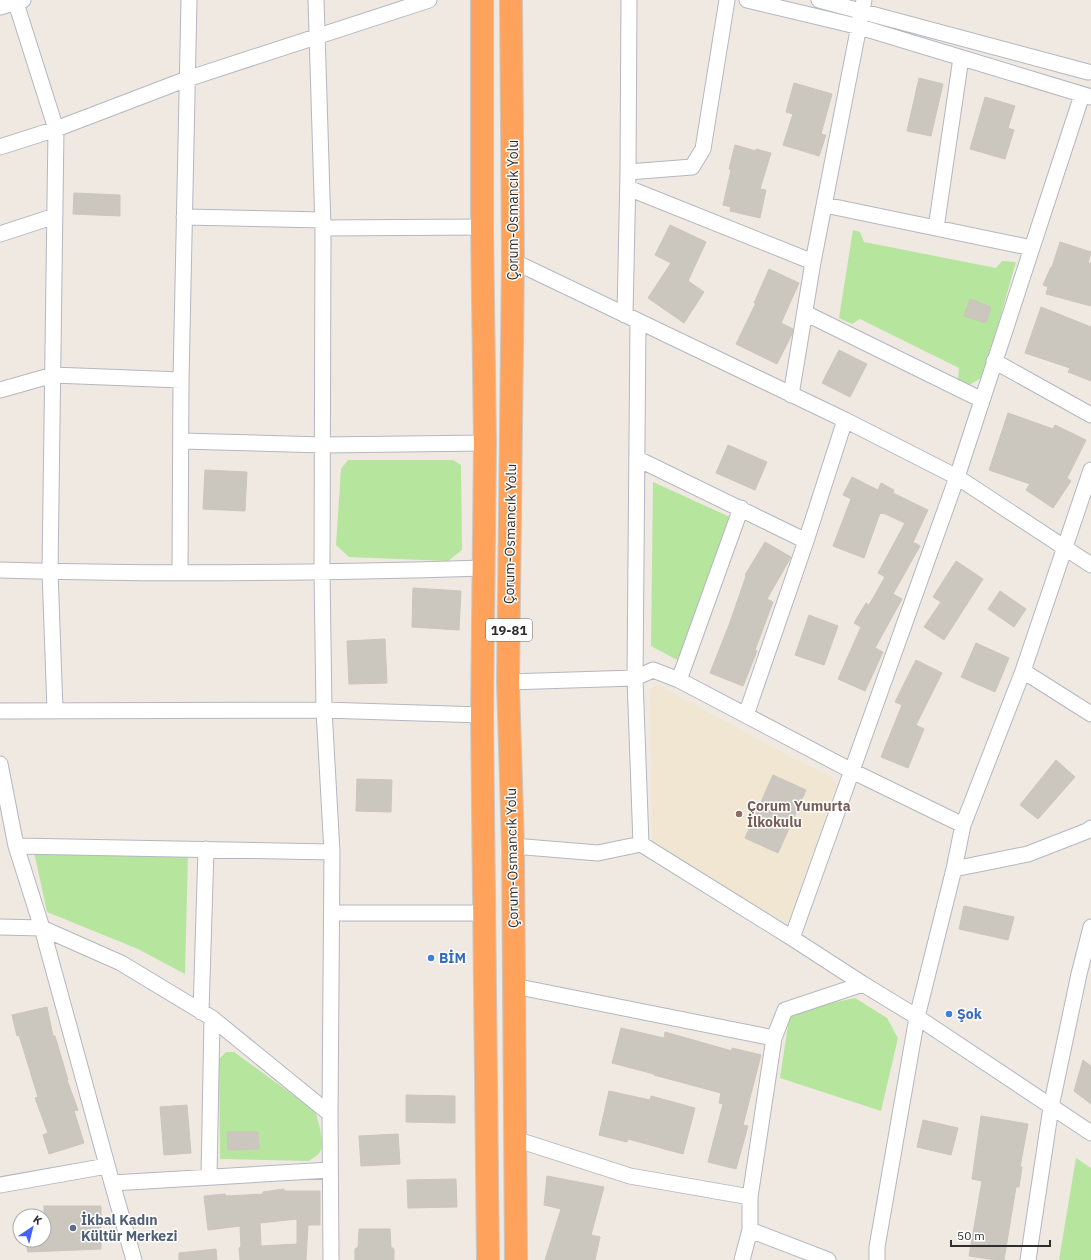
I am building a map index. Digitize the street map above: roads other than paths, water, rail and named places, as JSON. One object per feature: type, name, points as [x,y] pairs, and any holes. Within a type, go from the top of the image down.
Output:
[{"type":"highway","name":"Çorum-Osmancık Yolu","points":[[482,0],[482,227],[485,443],[482,715],[488,1260]]},
{"type":"highway","name":"Çorum-Osmancık Yolu","points":[[511,0],[513,261],[508,682],[514,846],[516,1260]]},
{"type":"street","points":[[180,572],[181,380],[189,0]]},
{"type":"street","points":[[316,0],[323,224],[322,573],[324,710],[332,852],[330,1114],[331,1260]]},
{"type":"street","points":[[0,147],[56,129],[187,79],[429,0]]},
{"type":"street","points":[[625,315],[628,188],[629,0]]},
{"type":"street","points":[[628,172],[692,166],[703,149],[727,0]]},
{"type":"street","points":[[747,0],[860,27],[1087,96],[1032,248],[957,477],[792,938]]},
{"type":"street","points":[[819,0],[864,6],[1090,69]]},
{"type":"street","points":[[0,7],[18,1],[56,129],[50,571],[55,710]]},
{"type":"street","points":[[791,395],[813,262],[864,6]]},
{"type":"street","points":[[936,228],[961,58]]},
{"type":"street","points":[[628,188],[813,262]]},
{"type":"street","points":[[825,205],[1032,248]]},
{"type":"street","points":[[0,234],[55,216]]},
{"type":"street","points":[[184,217],[323,224],[482,227]]},
{"type":"street","points":[[513,261],[845,420],[957,477],[1091,565]]},
{"type":"street","points":[[805,312],[982,400]]},
{"type":"street","points":[[638,322],[635,678],[640,844]]},
{"type":"street","points":[[994,361],[1091,414]]},
{"type":"street","points":[[0,390],[53,375],[181,380]]},
{"type":"street","points":[[746,715],[806,541],[845,420]]},
{"type":"street","points":[[181,441],[323,445],[485,443]]},
{"type":"street","points":[[638,459],[806,541]]},
{"type":"street","points":[[876,1260],[917,1017],[954,869],[963,825],[1023,671],[1091,470]]},
{"type":"street","points":[[679,680],[741,508]]},
{"type":"street","points":[[0,570],[322,573],[484,568]]},
{"type":"street","points":[[508,682],[635,678],[653,670],[679,680],[852,771],[963,825]]},
{"type":"street","points":[[1023,671],[1091,714]]},
{"type":"street","points":[[0,711],[324,710],[482,715]]},
{"type":"street","points":[[0,764],[16,846],[42,928],[134,1260]]},
{"type":"street","points":[[954,869],[1028,854],[1087,831],[1091,828]]},
{"type":"street","points":[[514,846],[598,853],[640,844],[917,1017],[1091,1133]]},
{"type":"street","points":[[16,846],[332,852]]},
{"type":"street","points":[[206,849],[206,1015],[209,1177]]},
{"type":"street","points":[[332,913],[485,913]]},
{"type":"street","points":[[0,927],[42,928],[121,963],[206,1015],[330,1114]]},
{"type":"street","points":[[1028,1260],[1051,1107],[1085,978],[1091,927]]},
{"type":"street","points":[[742,1260],[750,1230],[750,1197],[774,1038],[785,1010],[863,984]]},
{"type":"street","points":[[514,986],[774,1038]]},
{"type":"street","points":[[515,1138],[630,1176],[750,1197]]},
{"type":"street","points":[[0,1184],[107,1166]]},
{"type":"street","points":[[112,1183],[330,1170]]},
{"type":"street","points":[[750,1230],[828,1260]]},
{"type":"place","name":"Çorum Yumurta İlkokulu","points":[[739,814]]},
{"type":"place","name":"BİM","points":[[431,958]]},
{"type":"place","name":"Şok","points":[[949,1014]]},
{"type":"place","name":"İkbal Kadın Kültür Merkezi","points":[[73,1228]]}]
